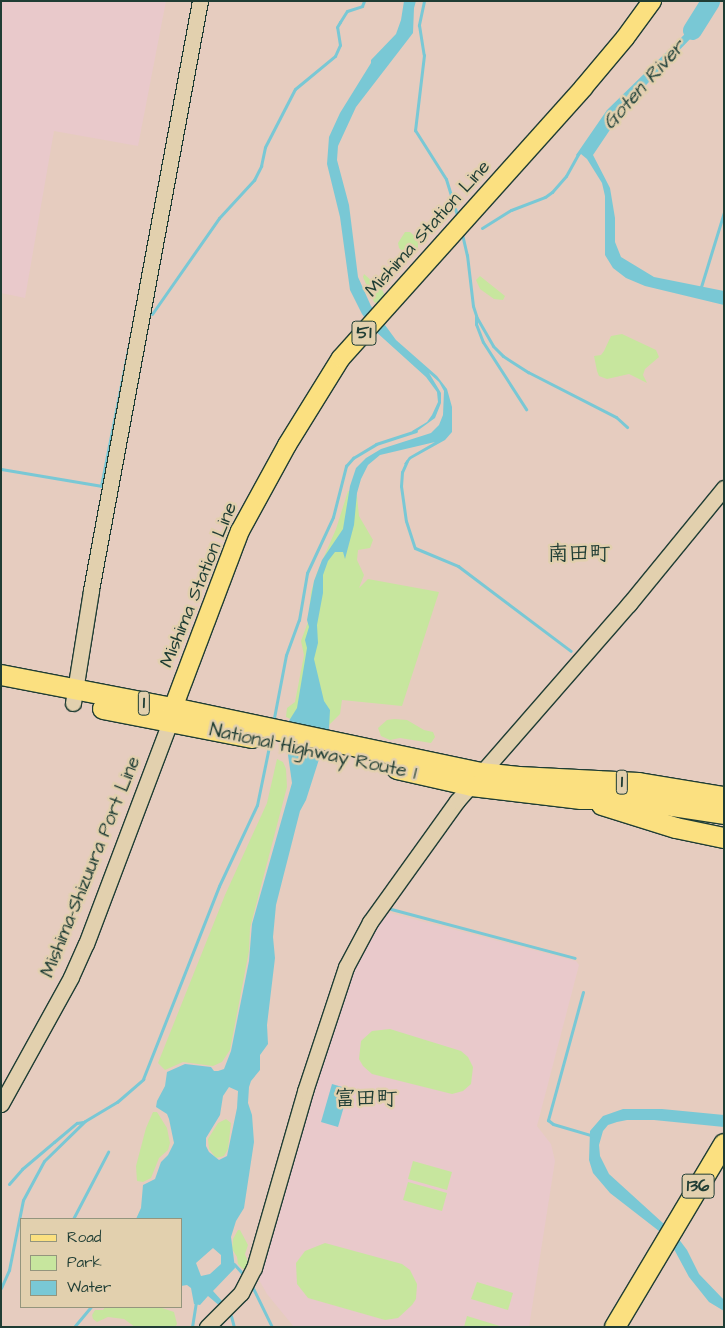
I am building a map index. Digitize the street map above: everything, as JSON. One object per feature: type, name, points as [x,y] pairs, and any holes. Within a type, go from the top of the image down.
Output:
[{"type":"highway","name":"National Highway Route 1","points":[[1,675],[74,697]]},
{"type":"highway","name":"National Highway Route 1","points":[[1,687],[74,697],[172,715],[476,779],[581,798],[626,799]]},
{"type":"highway","name":"National Highway Route 1","points":[[519,778],[626,799],[724,814]]},
{"type":"highway","name":"1","points":[[476,779],[519,778],[639,783],[724,797]]},
{"type":"highway","name":"1","points":[[581,798],[676,828],[724,838]]},
{"type":"highway","name":"136","points":[[627,1327],[724,1144]]},
{"type":"highway","name":"136","points":[[615,1327],[672,1240],[724,1166]]},
{"type":"main road","name":"Mishima Station Line","points":[[172,715],[240,531],[287,445],[341,358],[583,88],[625,38],[652,1]]},
{"type":"street","points":[[74,697],[91,590],[200,1]]},
{"type":"street","points":[[206,1327],[241,1293],[254,1268],[305,1091],[346,967],[356,945],[444,818],[629,604],[724,488]]},
{"type":"street","name":"Mishima-Shizuura Port Line","points":[[1,1104],[82,952],[172,715]]},
{"type":"shaded area","points":[[1,1],[166,1],[138,146],[54,131],[25,298],[1,293]]},
{"type":"shaded area","points":[[386,912],[576,961],[579,965],[537,1126],[551,1144],[555,1161],[529,1327],[294,1327],[267,1294],[258,1278],[286,1173],[319,1066],[352,974],[375,927]]},
{"type":"green space","points":[[405,232],[410,232],[418,239],[418,248],[412,252],[407,249],[402,251],[399,248],[398,243]]},
{"type":"green space","points":[[364,274],[383,291],[384,294],[378,304],[374,302],[363,277]]},
{"type":"green space","points":[[480,276],[505,296],[503,300],[494,299],[480,289],[476,280]]},
{"type":"green space","points":[[622,334],[656,350],[659,357],[645,369],[643,375],[647,383],[629,374],[607,379],[599,376],[594,356],[601,355],[611,336]]},
{"type":"green space","points":[[348,491],[357,496],[359,516],[373,540],[370,548],[358,550],[357,560],[364,575],[359,588],[368,579],[439,592],[402,706],[342,700],[340,714],[326,728],[297,722],[286,717],[287,708],[295,702],[304,655],[301,641],[308,622],[311,592],[336,529]]},
{"type":"green space","points":[[387,720],[407,720],[424,730],[433,732],[435,737],[431,743],[400,738],[390,740],[381,736],[378,728]]},
{"type":"green space","points":[[277,759],[283,762],[286,769],[287,787],[250,928],[249,951],[230,1050],[222,1062],[213,1066],[183,1062],[165,1070],[158,1063],[225,895],[267,803]]},
{"type":"green space","points":[[390,1029],[461,1051],[468,1057],[473,1067],[471,1084],[463,1091],[452,1094],[372,1074],[363,1066],[359,1059],[361,1041],[372,1031]]},
{"type":"green space","points":[[153,1112],[157,1112],[167,1128],[170,1143],[168,1150],[159,1158],[151,1178],[143,1182],[137,1181],[136,1166],[146,1128]]},
{"type":"green space","points":[[226,1119],[231,1123],[228,1149],[224,1156],[216,1158],[209,1149],[208,1139],[218,1123]]},
{"type":"green space","points":[[413,1161],[452,1172],[447,1190],[408,1179]]},
{"type":"green space","points":[[408,1182],[447,1193],[442,1211],[403,1200]]},
{"type":"green space","points":[[238,1230],[240,1230],[248,1245],[245,1254],[249,1265],[248,1269],[243,1269],[238,1264],[237,1257],[232,1249],[233,1239]]},
{"type":"green space","points":[[325,1243],[402,1264],[410,1270],[417,1284],[416,1299],[398,1318],[385,1320],[308,1298],[297,1284],[296,1263],[305,1251]]},
{"type":"green space","points":[[477,1282],[513,1293],[508,1310],[471,1299]]},
{"type":"green space","points":[[104,1308],[162,1308],[174,1312],[177,1324],[175,1327],[135,1327],[124,1319],[108,1317],[97,1322],[93,1319],[92,1315],[95,1310],[103,1310]]},
{"type":"green space","points":[[467,1316],[503,1327],[464,1327]]},
{"type":"water","points":[[404,1],[416,1],[413,33],[356,107],[338,146],[337,160],[349,205],[358,277],[371,306],[396,340],[437,376],[447,389],[452,407],[452,432],[445,440],[411,459],[406,465],[404,464],[409,457],[435,442],[380,455],[368,465],[357,493],[354,525],[345,559],[343,552],[335,552],[328,561],[323,575],[323,593],[317,625],[318,643],[314,659],[324,701],[330,710],[329,728],[306,800],[300,811],[276,905],[273,937],[275,958],[267,1025],[268,1044],[260,1055],[260,1070],[251,1081],[249,1087],[248,1103],[252,1115],[254,1142],[244,1208],[236,1221],[231,1237],[235,1268],[213,1291],[222,1301],[221,1307],[208,1296],[200,1305],[194,1304],[191,1288],[187,1285],[182,1286],[182,1218],[136,1218],[141,1208],[143,1185],[155,1179],[161,1162],[168,1155],[174,1143],[167,1114],[156,1107],[157,1101],[165,1086],[167,1072],[185,1064],[211,1067],[214,1071],[218,1071],[224,1069],[231,1051],[249,961],[252,924],[292,783],[288,755],[287,724],[297,708],[307,648],[305,640],[309,627],[307,620],[314,581],[322,560],[343,529],[350,486],[356,468],[366,458],[381,449],[431,433],[439,425],[443,415],[444,391],[439,382],[429,373],[441,393],[441,403],[435,418],[413,434],[412,431],[427,422],[432,415],[438,402],[437,392],[426,377],[374,330],[362,314],[350,290],[340,217],[327,164],[329,137],[340,113],[371,63],[371,60],[396,34],[401,20]],"holes":[[[229,1087],[238,1091],[237,1108],[227,1156],[219,1160],[209,1152],[206,1146],[206,1138],[220,1115],[223,1096]],[[213,1248],[221,1255],[221,1264],[210,1274],[201,1276],[196,1263]]]},
{"type":"water","points":[[702,6],[709,11],[692,37],[626,106],[593,155],[610,188],[615,218],[615,242],[621,257],[654,277],[724,291],[724,305],[645,286],[626,278],[613,268],[605,255],[605,196],[602,183],[587,159],[581,154],[578,157],[576,155],[607,110],[688,31]]},
{"type":"water","points":[[332,1084],[349,1089],[338,1127],[321,1122]]},
{"type":"water","points":[[623,1109],[662,1109],[724,1115],[724,1127],[654,1120],[617,1122],[608,1125],[603,1131],[599,1145],[600,1156],[609,1174],[675,1234],[687,1250],[699,1274],[724,1300],[724,1311],[709,1302],[689,1277],[675,1251],[659,1231],[610,1193],[593,1173],[589,1160],[590,1131],[603,1116]]},
{"type":"waterway","points":[[152,314],[219,218],[254,180],[261,166],[265,147],[295,89],[335,56],[340,45],[337,27],[347,11],[362,6],[364,1]]},
{"type":"waterway","points":[[424,1],[419,25],[424,55],[415,130],[446,179],[458,218]]},
{"type":"waterway","name":"Goten River","points":[[692,30],[710,1]]},
{"type":"waterway","points":[[482,228],[511,210],[545,197],[552,192],[566,176],[579,153]]},
{"type":"waterway","points":[[700,290],[724,212]]},
{"type":"waterway","points":[[462,234],[467,255],[473,306],[477,318],[493,346],[503,356],[528,372],[616,417],[627,427]]},
{"type":"waterway","points":[[476,316],[476,324],[483,342],[526,409]]},
{"type":"waterway","points":[[1,469],[101,486],[129,344]]},
{"type":"waterway","points":[[273,723],[286,655],[299,620],[307,573],[333,517],[346,466],[353,458],[376,444],[416,431]]},
{"type":"waterway","points":[[407,461],[402,472],[401,486],[406,521],[415,548],[458,566],[571,651]]},
{"type":"waterway","points":[[1,1288],[9,1270],[23,1200],[44,1161],[85,1121],[117,1102],[143,1079],[219,886],[257,805],[271,737]]},
{"type":"waterway","points":[[391,909],[575,958]]},
{"type":"waterway","points":[[583,992],[548,1120],[553,1124],[594,1136]]},
{"type":"waterway","points":[[9,1184],[22,1169],[54,1142],[77,1123],[83,1122]]},
{"type":"waterway","points":[[74,1218],[108,1152]]},
{"type":"waterway","points":[[234,1264],[243,1274]]},
{"type":"waterway","points":[[252,1286],[272,1327]]},
{"type":"waterway","points":[[192,1327],[196,1301]]},
{"type":"waterway","points":[[74,1327],[90,1308]]},
{"type":"waterway","points":[[231,1316],[234,1327]]},
{"type":"district","name":"南田町","points":[[579,554]]},
{"type":"district","name":"富田町","points":[[366,1099]]}]
